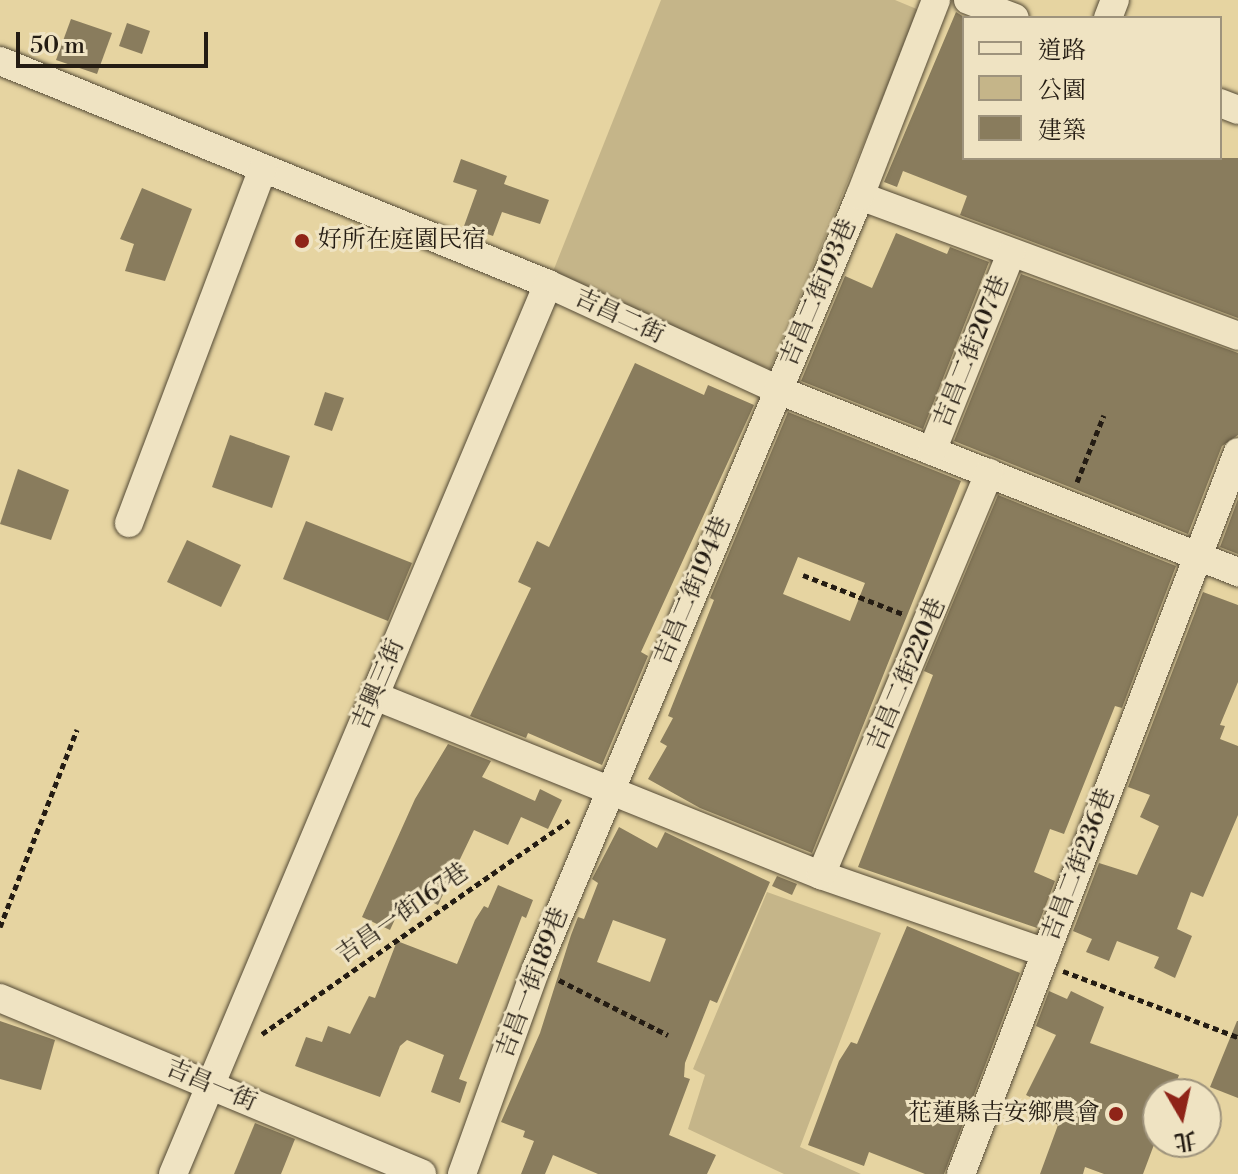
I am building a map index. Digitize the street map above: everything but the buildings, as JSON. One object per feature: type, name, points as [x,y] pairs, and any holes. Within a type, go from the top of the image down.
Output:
[{"type":"street","name":"吉昌二街193巷","points":[[778,390],[860,196],[936,0]]},
{"type":"street","points":[[968,0],[1010,16]]},
{"type":"street","name":"吉昌二街","points":[[0,61],[548,284],[778,390],[1238,572]]},
{"type":"street","points":[[129,523],[263,168]]},
{"type":"street","points":[[860,196],[1238,336]]},
{"type":"street","name":"吉昌二街207巷","points":[[932,451],[1011,253]]},
{"type":"street","name":"吉興三街","points":[[173,1174],[548,284]]},
{"type":"street","name":"吉昌二街194巷","points":[[608,793],[778,390]]},
{"type":"street","name":"吉昌二街236巷","points":[[961,1174],[1048,960],[1238,452]]},
{"type":"street","name":"吉昌二街220巷","points":[[821,875],[930,624],[989,473]]},
{"type":"street","points":[[375,696],[608,793],[1048,960]]},
{"type":"street","name":"吉昌一街189巷","points":[[462,1174],[536,969],[608,793]]},
{"type":"street","name":"吉昌一街","points":[[0,998],[422,1174]]},
{"type":"path","points":[[1068,505],[1104,415]]},
{"type":"path","points":[[803,575],[930,624]]},
{"type":"path","points":[[0,927],[77,730]]},
{"type":"path","name":"吉昌一街167巷","points":[[257,1037],[608,793]]},
{"type":"path","points":[[1048,960],[1238,1037]]},
{"type":"path","points":[[536,969],[668,1035]]},
{"type":"green space","points":[[661,0],[895,0],[919,10],[770,369],[548,284]]},
{"type":"green space","points":[[767,892],[881,933],[800,1147],[861,1174],[784,1174],[688,1129],[705,1075],[693,1069]]},
{"type":"place","name":"好所在庭園民宿","points":[[302,241]]},
{"type":"place","name":"花蓮縣吉安鄉農會","points":[[1116,1114]]}]
